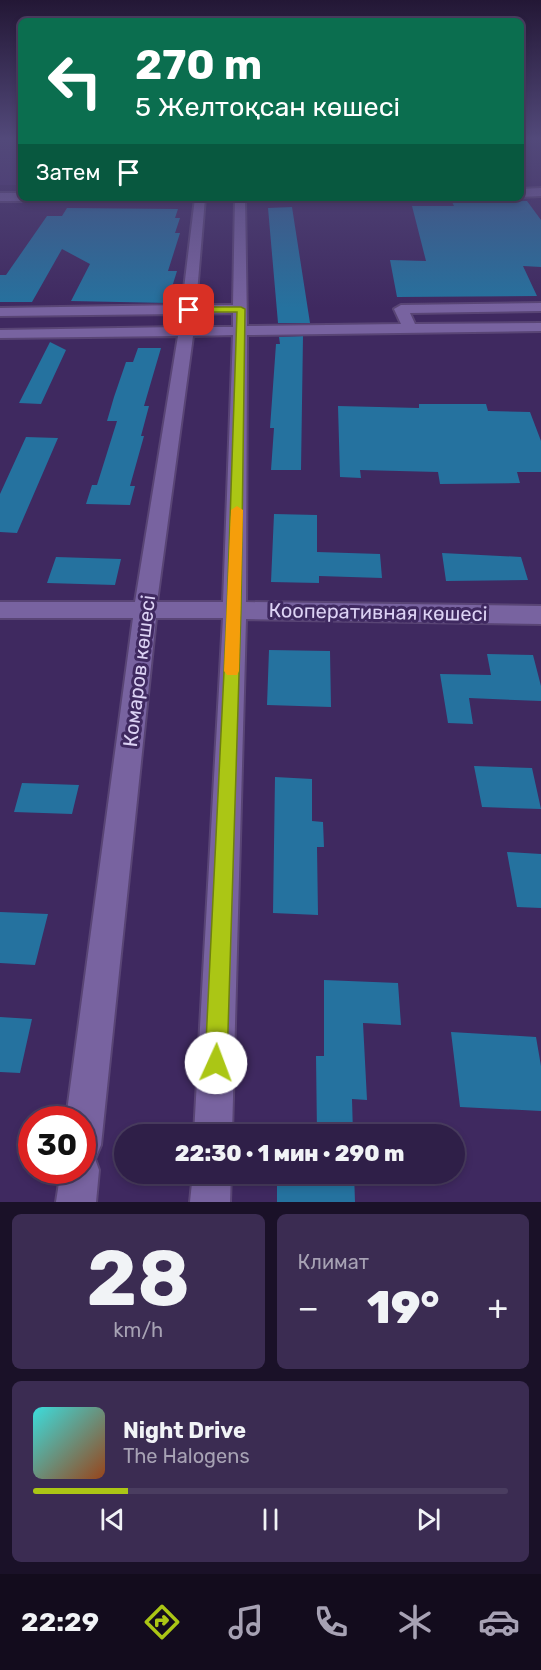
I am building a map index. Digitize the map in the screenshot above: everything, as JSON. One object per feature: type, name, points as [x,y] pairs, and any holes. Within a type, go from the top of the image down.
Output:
[{"type":"street","points":[[0,197],[18,197]]},
{"type":"street","name":"Комаров көшесі","points":[[87,1106],[145,610],[187,321],[200,201]]},
{"type":"street","points":[[213,1124],[234,610],[241,320],[240,201]]},
{"type":"street","points":[[410,329],[401,309],[541,307]]},
{"type":"street","points":[[0,312],[187,321],[241,320]]},
{"type":"street","points":[[0,334],[187,321],[241,320],[410,329],[541,327]]},
{"type":"street","name":"Кооперативная көшесі","points":[[0,610],[234,610],[541,615]]},
{"type":"street","points":[[76,1202],[78,1184]]},
{"type":"street","points":[[210,1202],[211,1184]]},
{"type":"building","points":[[527,201],[541,220],[541,267],[523,266],[537,296],[397,297],[390,260],[426,261],[412,206],[454,206],[452,202]]},
{"type":"building","points":[[292,207],[310,323],[278,323],[268,208]]},
{"type":"building","points":[[67,208],[178,209],[175,218],[180,218],[175,233],[180,233],[168,271],[177,271],[167,303],[71,301],[90,264],[62,249],[32,302],[0,302],[0,275],[6,275],[47,216],[62,216]]},
{"type":"building","points":[[303,336],[301,470],[271,470],[274,428],[270,428],[276,344],[280,344],[279,337]]},
{"type":"building","points":[[50,342],[66,350],[41,404],[19,403]]},
{"type":"building","points":[[138,348],[161,348],[144,406],[149,406],[141,436],[144,436],[130,486],[135,486],[130,505],[86,504],[92,485],[97,485],[117,421],[107,421],[114,397],[126,362],[133,362]]},
{"type":"building","points":[[419,404],[486,404],[488,411],[530,412],[541,441],[541,472],[517,472],[520,483],[440,484],[438,472],[360,470],[361,478],[340,477],[338,406],[419,408]]},
{"type":"building","points":[[26,437],[58,438],[17,533],[0,532],[0,494]]},
{"type":"building","points":[[274,514],[317,515],[317,552],[380,554],[382,578],[319,576],[319,583],[271,582]]},
{"type":"building","points":[[442,553],[521,557],[528,580],[446,581]]},
{"type":"building","points":[[56,557],[121,559],[115,585],[47,583]]},
{"type":"building","points":[[269,650],[330,651],[331,707],[267,705]]},
{"type":"building","points":[[487,654],[533,655],[541,686],[541,701],[469,698],[473,724],[448,723],[440,674],[491,675]]},
{"type":"building","points":[[474,766],[532,768],[541,809],[482,807]]},
{"type":"building","points":[[275,777],[312,779],[312,821],[323,822],[324,847],[317,847],[318,915],[273,913]]},
{"type":"building","points":[[22,783],[79,785],[72,814],[14,812]]},
{"type":"building","points":[[507,852],[541,854],[541,908],[517,907]]},
{"type":"building","points":[[0,912],[48,914],[35,965],[0,963]]},
{"type":"building","points":[[324,980],[398,983],[401,1025],[363,1023],[367,1100],[352,1099],[353,1124],[317,1124],[316,1056],[324,1056]]},
{"type":"building","points":[[0,1017],[32,1019],[20,1073],[0,1072]]},
{"type":"building","points":[[451,1032],[536,1037],[541,1066],[541,1111],[460,1107]]},
{"type":"building","points":[[277,1184],[354,1184],[355,1202],[277,1202]]},
{"type":"slow traffic","points":[[232,671],[237,510]]},
{"type":"route","points":[[189,310],[241,309],[234,610],[216,1063]]}]
